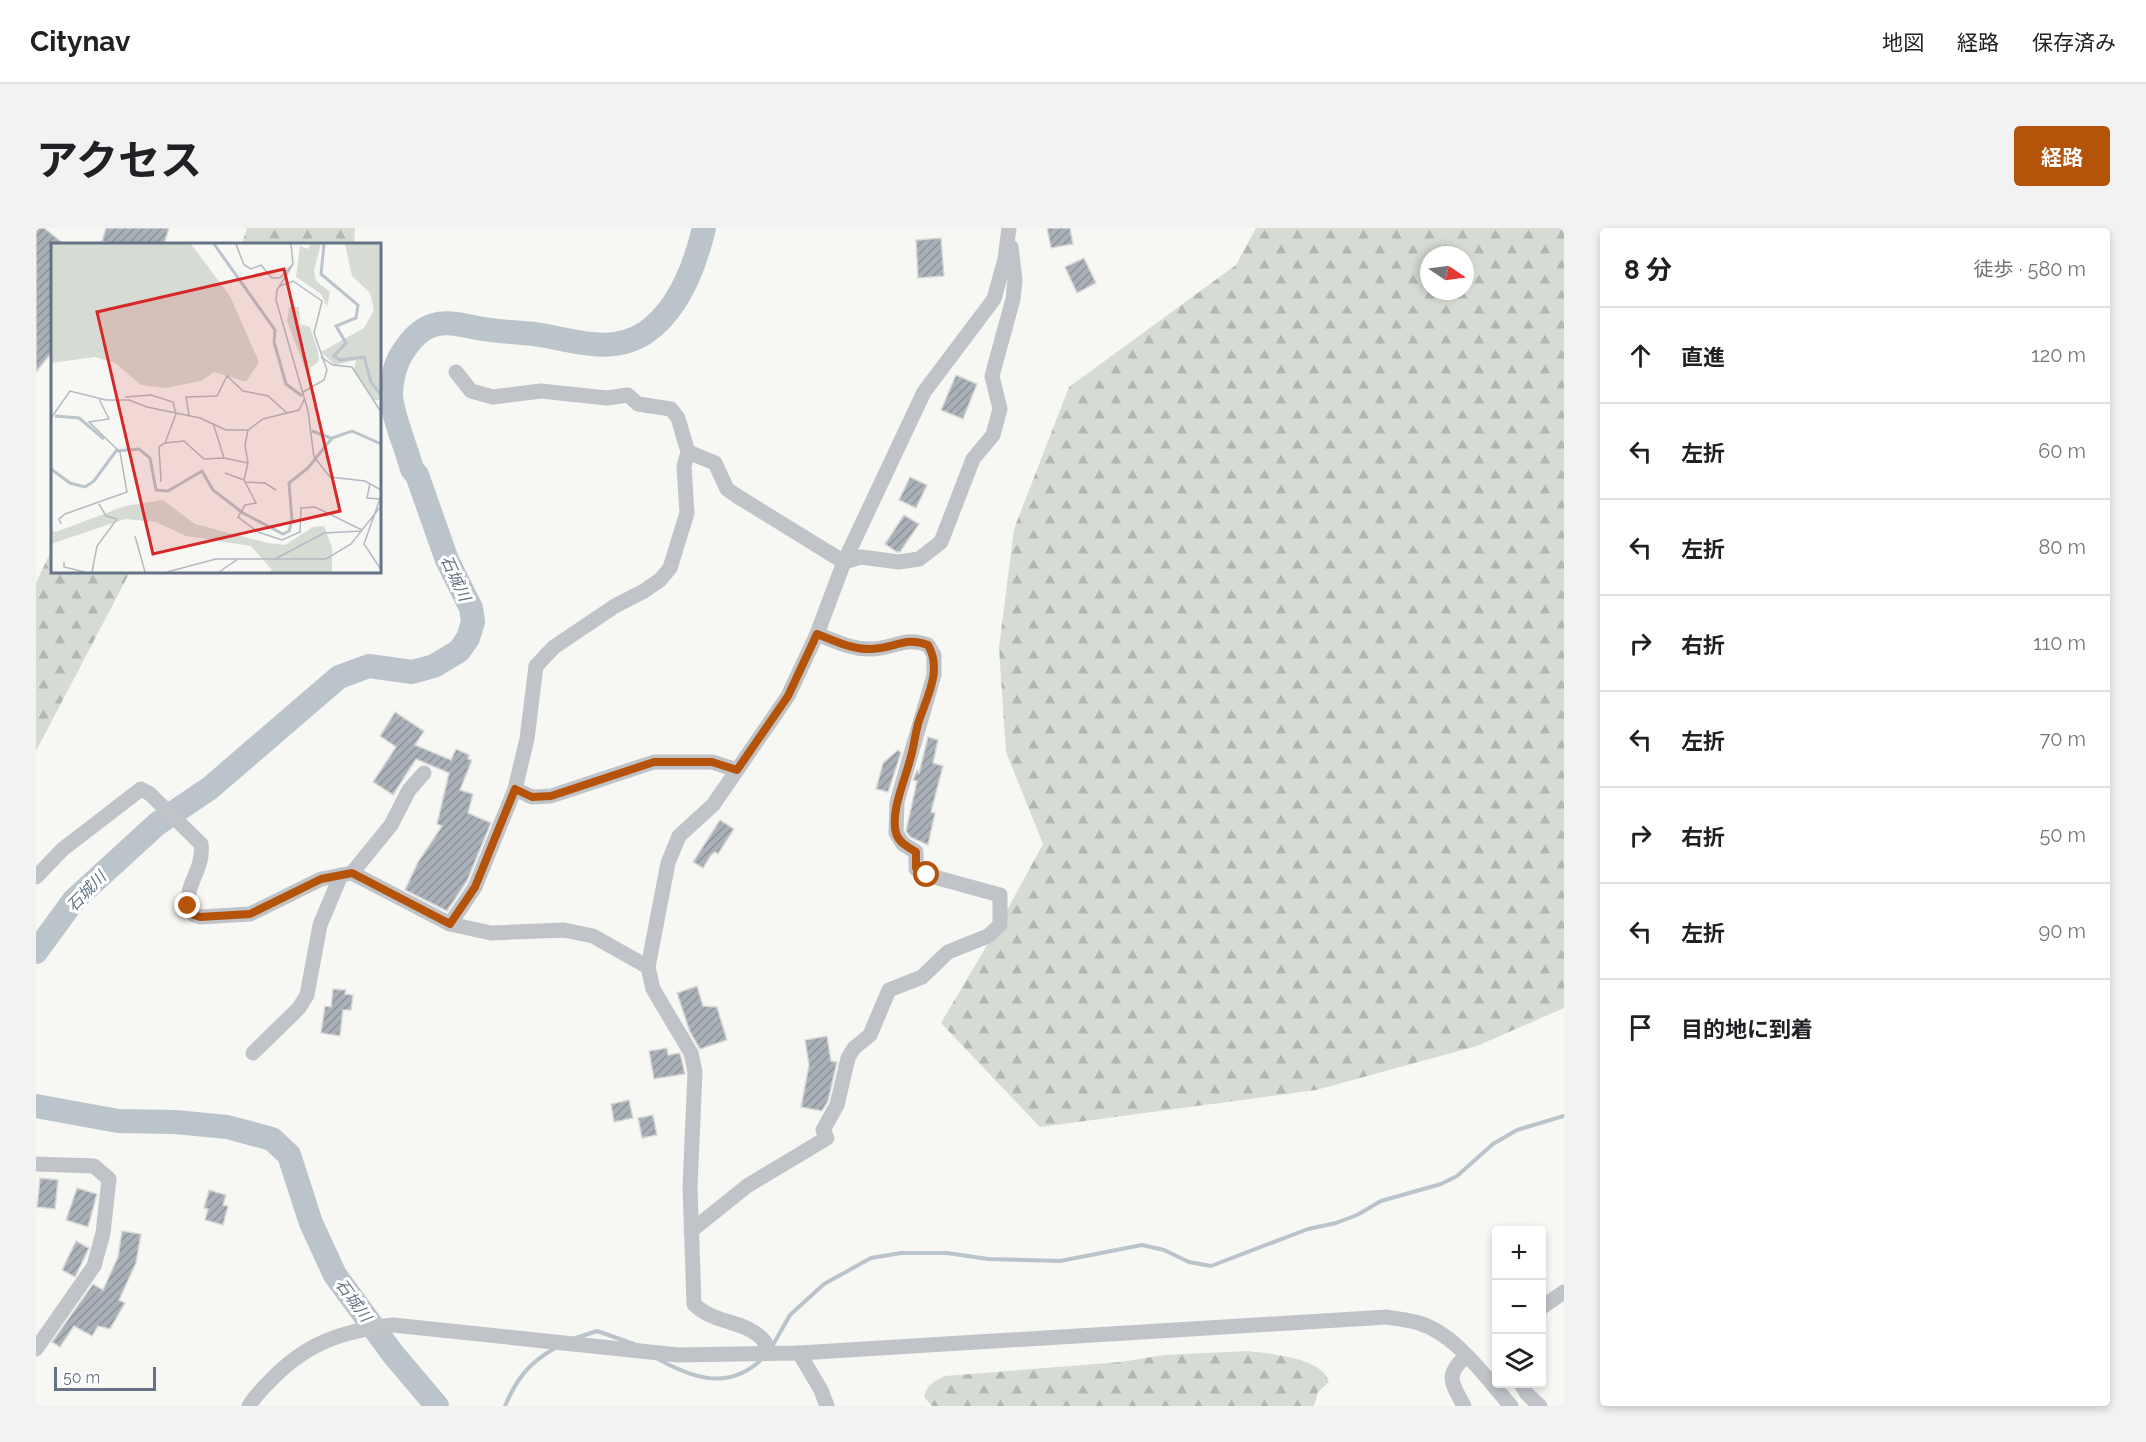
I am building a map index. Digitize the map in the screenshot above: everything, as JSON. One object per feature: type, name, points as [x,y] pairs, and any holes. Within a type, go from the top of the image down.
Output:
[{"type":"street","points":[[844,562],[861,556],[899,562],[919,559],[932,552],[941,542],[973,459],[993,435],[1000,409],[992,376],[1013,299],[1015,280],[1008,230]]},
{"type":"street","points":[[764,1353],[765,1342],[755,1331],[704,1314],[694,1304],[691,1231],[695,1072],[691,1053],[653,988],[648,967],[668,863],[679,836],[713,805],[788,696],[817,634],[844,562],[924,392],[994,299],[1005,259],[1008,230]]},
{"type":"street","points":[[450,924],[475,887],[515,789],[527,740],[536,666],[554,647],[615,606],[644,591],[660,580],[670,568],[687,513],[684,466],[688,452],[678,418],[671,409],[638,404],[628,395],[607,398],[541,391],[493,397],[471,391],[456,372]]},
{"type":"street","points":[[688,452],[714,463],[721,472],[727,489],[844,562]]},
{"type":"street","points":[[691,1231],[747,1186],[827,1138],[823,1130],[837,1105],[848,1058],[854,1048],[870,1035],[889,990],[922,977],[948,952],[988,936],[999,925],[1001,917],[1000,895],[927,875],[916,868],[916,852],[903,844],[896,833],[897,802],[934,675],[934,655],[928,645],[914,639],[872,649],[851,647],[817,634]]},
{"type":"street","points":[[515,789],[532,797],[551,796],[654,762],[712,762],[737,770]]},
{"type":"street","points":[[253,1053],[299,1008],[307,994],[320,925],[347,874],[391,825],[409,790],[424,773]]},
{"type":"street","points":[[36,877],[63,849],[141,789],[150,794],[201,844],[203,855],[198,872],[186,894],[188,906],[194,915],[200,917],[250,914],[321,879],[347,874],[450,924],[491,933],[564,930],[593,936],[648,967]]},
{"type":"street","points":[[36,1164],[94,1166],[109,1179],[103,1233],[94,1266],[36,1349]]},
{"type":"street","points":[[1546,1304],[1564,1292]]},
{"type":"street","points":[[249,1406],[289,1360],[329,1338],[355,1330],[393,1325],[678,1355],[799,1353],[1387,1317],[1420,1323],[1446,1338],[1466,1356],[1511,1406]]},
{"type":"street","points":[[799,1353],[821,1390],[827,1406]]},
{"type":"street","points":[[1464,1406],[1452,1383],[1452,1372],[1466,1356]]},
{"type":"street","points":[[1524,1388],[1540,1406]]},
{"type":"green space","points":[[247,228],[355,228],[354,243],[242,243]]},
{"type":"green space","points":[[1256,228],[1564,228],[1564,1008],[1477,1046],[1316,1090],[1040,1127],[941,1023],[999,925],[1043,844],[1006,752],[999,648],[1014,529],[1069,387],[1236,265]]},
{"type":"green space","points":[[51,551],[51,573],[129,573],[36,751],[36,583]]},
{"type":"green space","points":[[1248,1351],[1306,1362],[1316,1367],[1329,1382],[1318,1392],[1314,1406],[932,1406],[924,1397],[929,1386],[945,1376],[1121,1362],[1164,1355]]},
{"type":"building","points":[[36,228],[44,228],[63,243],[51,243],[51,353],[36,372]]},
{"type":"building","points":[[106,228],[169,228],[164,243],[102,241]]},
{"type":"building","points":[[1047,228],[1070,228],[1073,244],[1051,248]]},
{"type":"building","points":[[941,238],[944,276],[918,278],[916,240]]},
{"type":"building","points":[[1084,258],[1096,283],[1077,293],[1065,267]]},
{"type":"building","points":[[956,375],[977,384],[963,419],[941,410]]},
{"type":"building","points":[[910,477],[927,485],[916,508],[899,500]]},
{"type":"building","points":[[904,515],[919,524],[900,552],[897,552],[885,544]]},
{"type":"building","points":[[395,712],[424,731],[415,745],[451,760],[456,749],[469,755],[468,759],[472,760],[460,790],[473,794],[468,813],[491,823],[467,881],[447,911],[405,890],[418,862],[442,826],[437,824],[449,773],[416,759],[393,795],[373,782],[396,747],[380,736]]},
{"type":"building","points":[[928,737],[938,740],[933,763],[943,766],[931,812],[935,813],[928,845],[910,837],[906,831],[917,781],[913,780],[917,770],[919,773]]},
{"type":"building","points":[[898,750],[901,753],[888,792],[876,789],[883,763]]},
{"type":"building","points":[[720,820],[734,829],[718,854],[715,852],[711,855],[703,868],[693,862]]},
{"type":"building","points":[[697,986],[703,1006],[717,1007],[727,1040],[700,1049],[690,1032],[677,993]]},
{"type":"building","points":[[333,989],[346,990],[345,994],[353,995],[351,1010],[343,1010],[340,1036],[321,1033],[325,1006],[331,1007]]},
{"type":"building","points":[[827,1036],[831,1061],[837,1062],[828,1101],[822,1111],[801,1107],[809,1065],[805,1040]]},
{"type":"building","points":[[667,1048],[668,1055],[680,1053],[685,1074],[654,1079],[649,1051]]},
{"type":"building","points":[[629,1100],[633,1118],[614,1122],[611,1104]]},
{"type":"building","points":[[653,1115],[657,1135],[642,1138],[638,1118]]},
{"type":"building","points":[[40,1178],[58,1180],[55,1209],[37,1207]]},
{"type":"building","points":[[77,1188],[97,1194],[88,1227],[66,1220]]},
{"type":"building","points":[[209,1190],[226,1195],[223,1205],[228,1206],[223,1225],[205,1220],[208,1209],[204,1208]]},
{"type":"building","points":[[122,1231],[141,1234],[136,1263],[119,1300],[125,1303],[110,1329],[98,1326],[92,1336],[74,1326],[60,1347],[52,1342],[93,1284],[103,1290],[118,1257]]},
{"type":"building","points":[[76,1241],[89,1248],[75,1277],[62,1270]]},
{"type":"waterway","name":"石城川","points":[[36,952],[74,900],[157,824],[210,788],[339,677],[369,666],[412,672],[434,666],[459,651],[468,638],[473,622],[471,608],[447,560],[417,475],[412,469],[392,403],[392,385],[398,360],[415,337],[429,327],[446,323],[534,334],[590,344],[618,344],[632,340],[657,323],[676,300],[696,257],[704,228]]},
{"type":"waterway","name":"石城川","points":[[36,1106],[118,1121],[175,1122],[227,1127],[272,1139],[289,1155],[311,1223],[335,1275],[393,1354],[437,1406]]},
{"type":"waterway","points":[[770,1350],[790,1315],[824,1284],[871,1258],[901,1253],[947,1253],[988,1259],[1060,1261],[1142,1245],[1164,1250],[1189,1262],[1211,1266],[1308,1229],[1336,1223],[1357,1215],[1381,1201],[1441,1184],[1457,1176],[1493,1144],[1517,1130],[1564,1116]]},
{"type":"waterway","points":[[576,1338],[597,1331],[634,1344]]},
{"type":"waterway","points":[[505,1406],[514,1387],[525,1372],[538,1359],[555,1348]]},
{"type":"waterway","points":[[658,1359],[698,1376],[725,1378],[738,1375],[763,1358]]},
{"type":"route","points":[[188,906],[194,915],[200,917],[250,914],[321,879],[352,873],[450,924],[455,913],[475,887],[515,789],[532,797],[551,796],[654,762],[712,762],[737,770],[788,696],[817,634],[851,647],[872,649],[914,639],[928,645],[934,655],[934,675],[929,696],[917,725],[912,755],[897,802],[896,833],[903,844],[916,852],[916,868],[927,875]]}]
